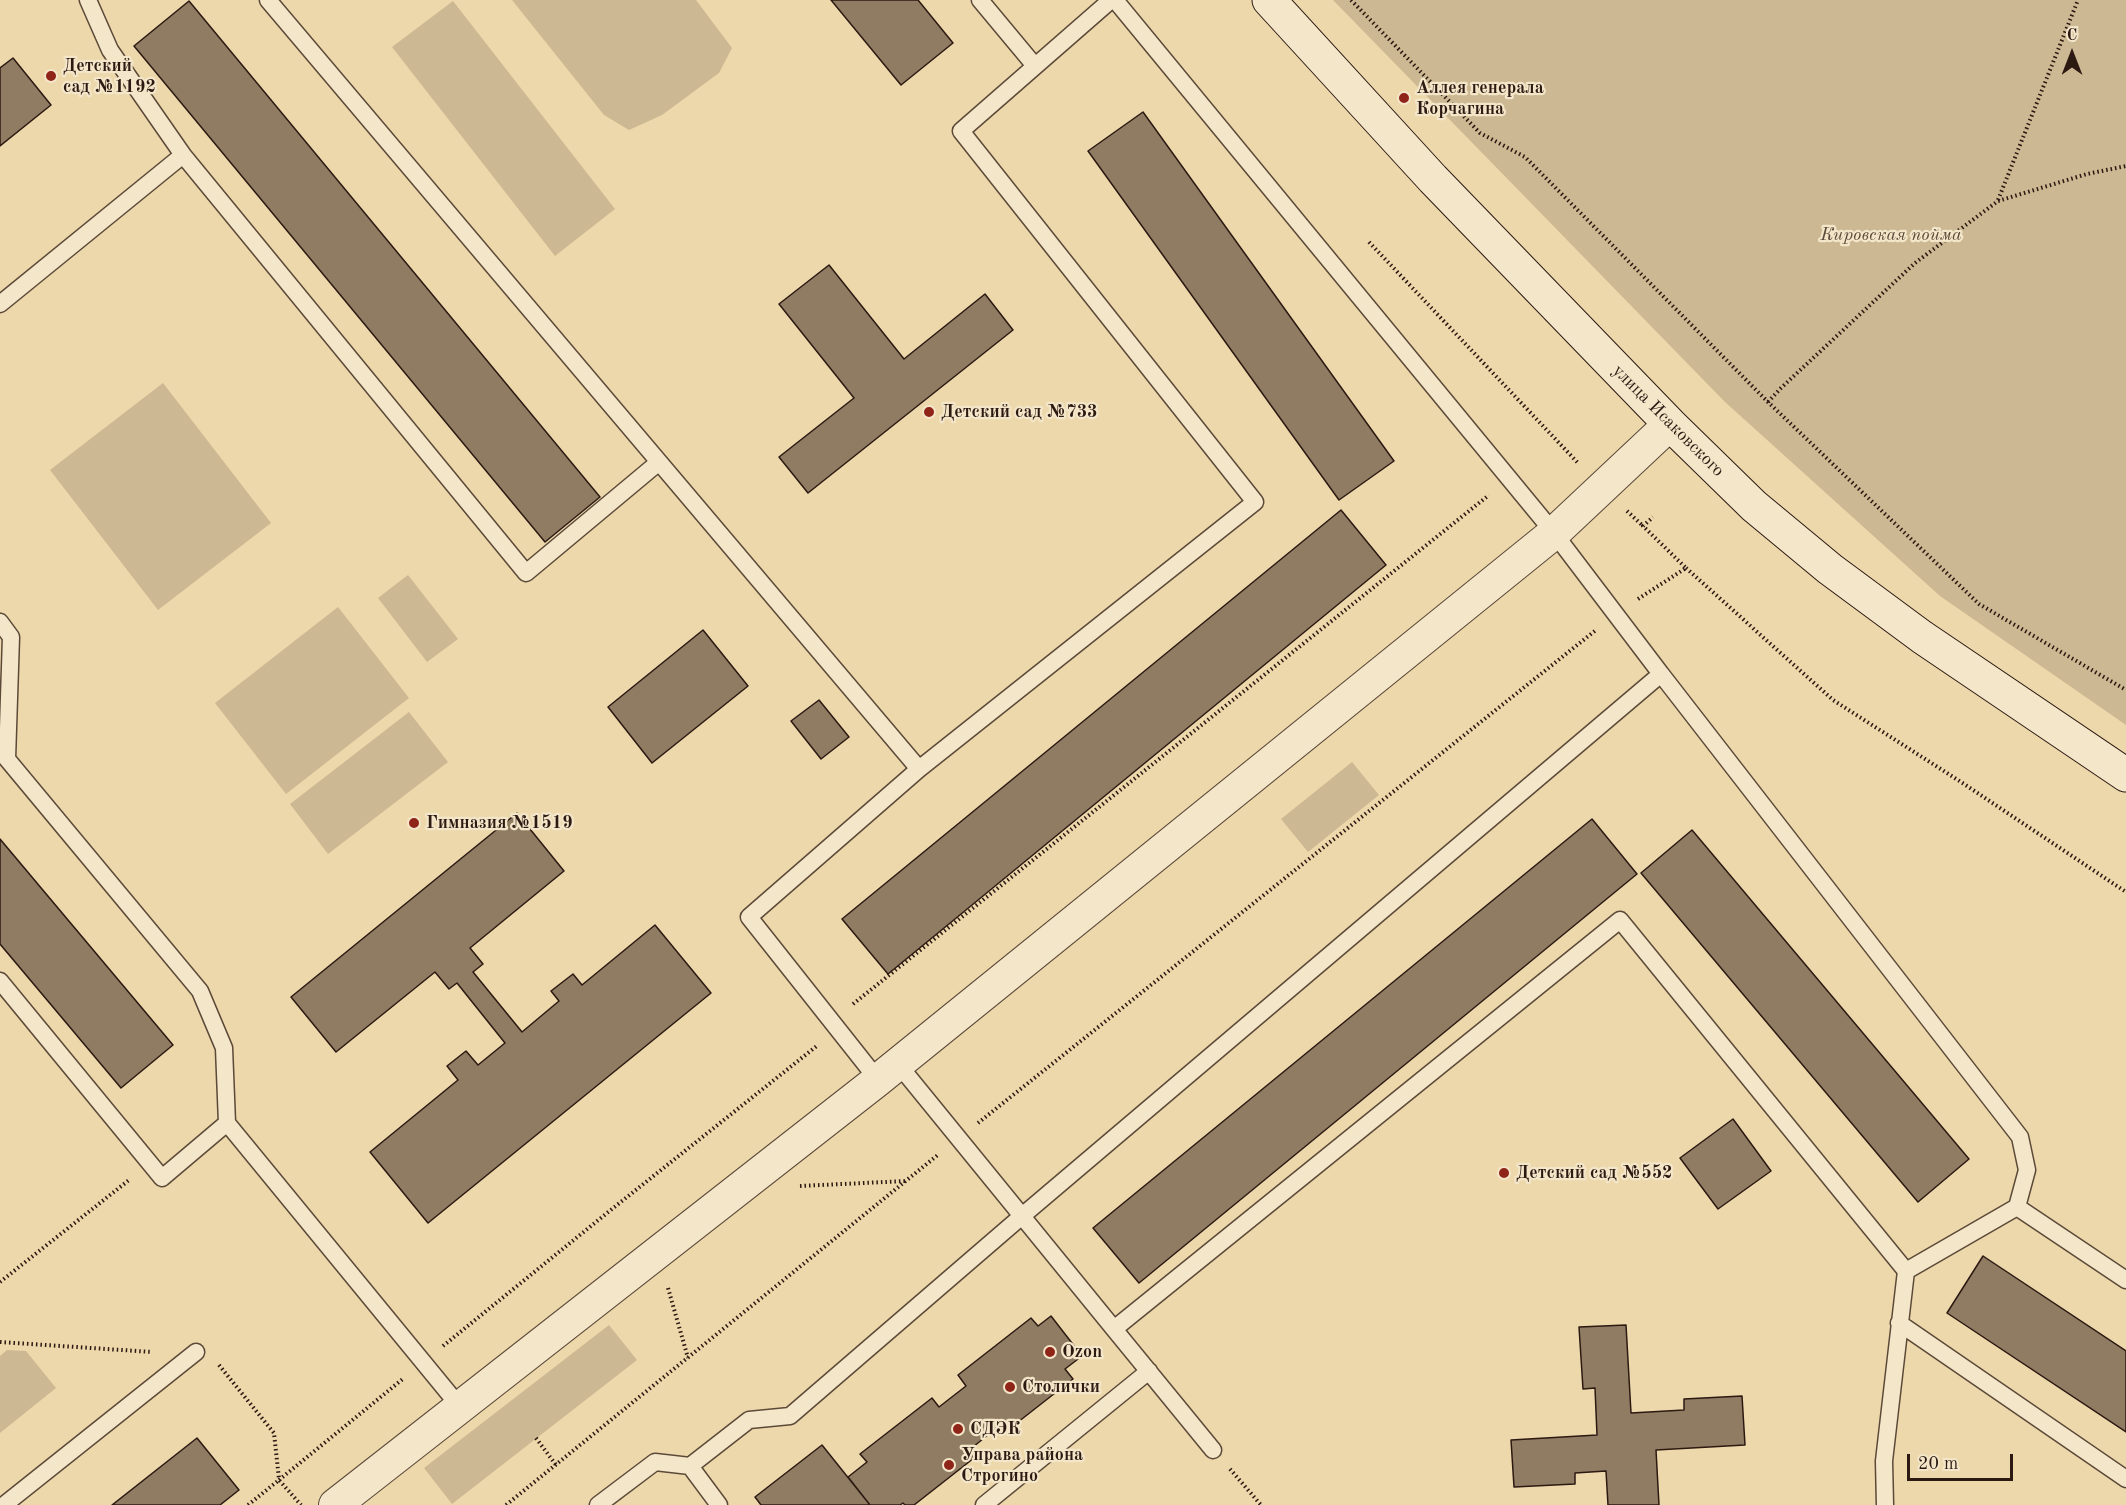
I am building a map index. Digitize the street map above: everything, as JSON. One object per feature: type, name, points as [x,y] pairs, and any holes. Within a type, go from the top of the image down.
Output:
[{"type":"street","name":"улица Исаковского","points":[[1269,0],[1432,179],[1670,424],[1754,506],[1830,569],[1922,637],[2126,775]]},
{"type":"street","points":[[335,1505],[888,1072],[1554,533],[1670,424]]},
{"type":"lane","points":[[88,0],[110,50],[183,155],[526,573],[659,462]]},
{"type":"lane","points":[[268,0],[919,769]]},
{"type":"lane","points":[[980,0],[1035,66]]},
{"type":"lane","points":[[1110,0],[961,131],[1255,502],[919,769],[749,917],[834,1026],[959,1138],[1213,1450]]},
{"type":"lane","points":[[1115,0],[1554,533],[2020,1137],[2028,1170],[2018,1207],[1906,1271]]},
{"type":"lane","points":[[0,304],[183,155]]},
{"type":"lane","points":[[0,622],[11,637],[7,759],[200,991],[224,1048],[227,1123],[460,1407]]},
{"type":"lane","points":[[598,1505],[655,1462],[690,1466],[749,1420],[790,1416],[1661,674]]},
{"type":"lane","points":[[1114,1329],[1620,920],[1906,1271],[1884,1461],[1885,1505]]},
{"type":"lane","points":[[0,981],[162,1178],[227,1123]]},
{"type":"lane","points":[[2018,1207],[2126,1280]]},
{"type":"lane","points":[[1899,1323],[2126,1479]]},
{"type":"lane","points":[[4,1505],[195,1353]]},
{"type":"lane","points":[[984,1505],[1149,1371]]},
{"type":"lane","points":[[690,1466],[719,1505]]},
{"type":"path","points":[[1351,0],[1480,133],[1525,157],[1767,402],[1979,604],[2126,690]]},
{"type":"path","points":[[1998,201],[2078,0]]},
{"type":"path","points":[[1767,402],[1915,263],[1998,201],[2087,174],[2126,166]]},
{"type":"path","points":[[1369,242],[1602,488],[1686,568],[1833,700],[1962,782],[2126,892]]},
{"type":"path","points":[[248,1505],[1509,479]]},
{"type":"path","points":[[1642,526],[1653,517]]},
{"type":"path","points":[[506,1505],[959,1138],[1617,614],[1686,568]]},
{"type":"path","points":[[0,1282],[150,1164]]},
{"type":"path","points":[[797,1186],[907,1181]]},
{"type":"path","points":[[667,1284],[688,1358]]},
{"type":"path","points":[[0,1342],[195,1353],[219,1365],[274,1433],[279,1480],[301,1505]]},
{"type":"path","points":[[536,1438],[556,1465]]},
{"type":"path","points":[[1213,1450],[1261,1505]]},
{"type":"green space","points":[[512,0],[696,0],[732,48],[719,73],[662,115],[629,130],[604,115]]},
{"type":"green space","name":"Кировская пойма","points":[[1333,0],[2126,0],[2126,725],[1940,596],[1725,402]]},
{"type":"green space","points":[[453,1],[615,209],[555,256],[392,47]]},
{"type":"green space","points":[[163,383],[271,523],[158,610],[50,470]]},
{"type":"green space","points":[[408,575],[458,639],[427,662],[378,598]]},
{"type":"green space","points":[[338,607],[409,698],[286,794],[215,703]]},
{"type":"green space","points":[[409,712],[448,762],[328,854],[290,804]]},
{"type":"green space","points":[[1352,762],[1379,795],[1308,852],[1281,819]]},
{"type":"green space","points":[[609,1325],[637,1360],[452,1504],[424,1468]]},
{"type":"green space","points":[[7,1350],[26,1351],[56,1388],[0,1433],[0,1356]]},
{"type":"building","points":[[831,0],[918,0],[953,43],[901,85]]},
{"type":"building","points":[[189,1],[600,497],[545,542],[134,46]]},
{"type":"building","points":[[13,58],[51,105],[0,146],[0,68]]},
{"type":"building","points":[[1143,112],[1394,461],[1339,500],[1088,151]]},
{"type":"building","points":[[829,265],[904,359],[985,294],[1013,330],[808,493],[779,457],[854,398],[779,304]]},
{"type":"building","points":[[1341,510],[1386,565],[888,974],[842,919]]},
{"type":"building","points":[[703,630],[748,686],[652,763],[608,707]]},
{"type":"building","points":[[819,700],[849,737],[821,759],[791,721]]},
{"type":"building","points":[[517,813],[564,871],[470,948],[483,964],[473,972],[522,1032],[559,1001],[551,991],[573,974],[582,985],[655,925],[711,993],[428,1223],[370,1152],[458,1080],[447,1066],[466,1051],[478,1065],[505,1043],[457,983],[449,989],[435,972],[336,1052],[291,997]]},
{"type":"building","points":[[1592,819],[1637,874],[1139,1283],[1093,1228]]},
{"type":"building","points":[[1692,830],[1969,1159],[1918,1202],[1641,873]]},
{"type":"building","points":[[0,839],[173,1045],[121,1088],[0,944]]},
{"type":"building","points":[[1733,1119],[1771,1171],[1718,1209],[1680,1158]]},
{"type":"building","points":[[1983,1256],[2126,1351],[2126,1432],[1947,1313]]},
{"type":"building","points":[[1051,1316],[1082,1356],[1065,1369],[1073,1379],[1004,1433],[999,1426],[968,1451],[974,1458],[914,1505],[903,1503],[900,1505],[870,1505],[848,1477],[867,1462],[860,1454],[932,1398],[939,1407],[966,1386],[958,1375],[1031,1318],[1038,1326]]},
{"type":"building","points":[[1626,1325],[1631,1413],[1684,1410],[1684,1399],[1742,1396],[1745,1445],[1656,1450],[1659,1505],[1608,1505],[1606,1471],[1575,1473],[1575,1484],[1514,1487],[1511,1440],[1597,1435],[1595,1388],[1583,1389],[1579,1327]]},
{"type":"building","points":[[197,1438],[239,1490],[220,1505],[112,1505]]},
{"type":"building","points":[[822,1445],[870,1505],[761,1505],[755,1497]]},
{"type":"place","name":"Детский сад №1192","points":[[51,76]]},
{"type":"place","name":"Аллея генерала Корчагина","points":[[1404,98]]},
{"type":"place","name":"Детский сад №733","points":[[929,412]]},
{"type":"place","name":"Гимназия №1519","points":[[414,823]]},
{"type":"place","name":"Детский сад №552","points":[[1504,1173]]},
{"type":"place","name":"Ozon","points":[[1050,1352]]},
{"type":"place","name":"Столички","points":[[1010,1387]]},
{"type":"place","name":"СДЭК","points":[[958,1429]]},
{"type":"place","name":"Управа района Строгино","points":[[949,1465]]}]
